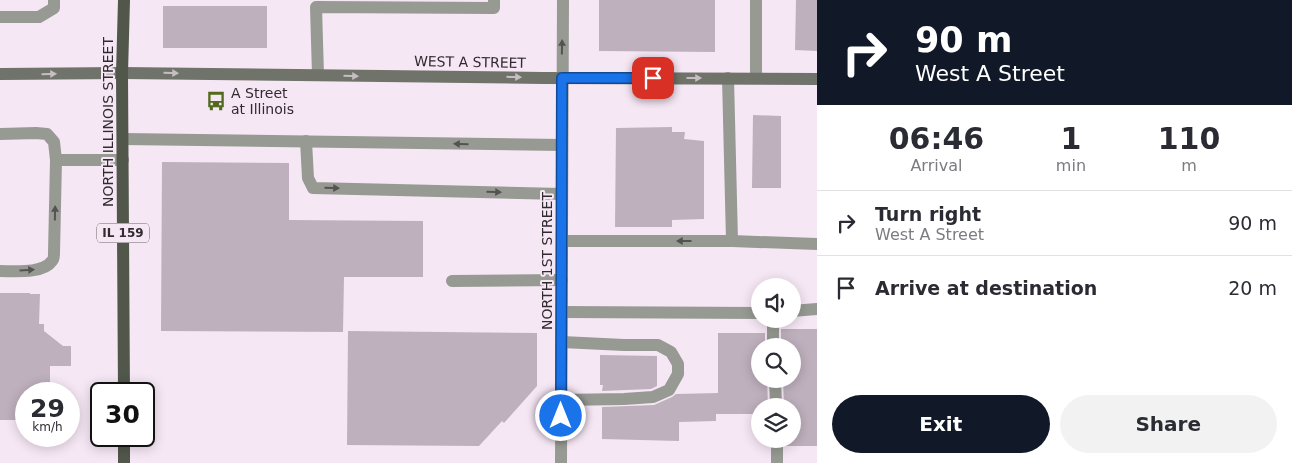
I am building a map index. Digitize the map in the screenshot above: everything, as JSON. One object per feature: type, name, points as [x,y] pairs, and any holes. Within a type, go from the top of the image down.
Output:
[{"type":"main road","name":"NORTH ILLINOIS STREET","points":[[124,0],[122,73],[124,382]]},
{"type":"main road","name":"WEST A STREET","points":[[0,74],[122,73],[562,78],[817,78]]},
{"type":"main road","points":[[124,447],[124,463]]},
{"type":"street","points":[[0,17],[39,17],[54,8],[54,0]]},
{"type":"street","points":[[318,75],[316,8],[494,8],[494,0]]},
{"type":"street","name":"NORTH 1ST STREET","points":[[561,463],[563,0]]},
{"type":"street","points":[[756,0],[756,78]]},
{"type":"street","points":[[728,78],[732,241]]},
{"type":"street","points":[[0,134],[47,134],[54,142],[56,160],[54,253],[52,261],[44,268],[34,271],[0,271]]},
{"type":"street","points":[[123,139],[562,145]]},
{"type":"street","points":[[306,141],[308,178],[313,188],[562,194]]},
{"type":"street","points":[[56,160],[123,160]]},
{"type":"street","points":[[562,240],[732,241],[817,244]]},
{"type":"street","points":[[452,281],[562,280]]},
{"type":"street","points":[[801,310],[817,309]]},
{"type":"street","points":[[562,312],[751,313]]},
{"type":"street","points":[[561,400],[653,397],[669,390],[678,374],[678,364],[671,352],[658,346],[562,342]]},
{"type":"street","points":[[777,448],[778,463]]},
{"type":"building","points":[[599,0],[715,0],[715,52],[599,51]]},
{"type":"building","points":[[796,0],[817,0],[817,51],[795,50]]},
{"type":"building","points":[[163,6],[267,6],[267,48],[163,48]]},
{"type":"building","points":[[753,115],[781,116],[781,188],[752,188]]},
{"type":"building","points":[[672,127],[672,132],[685,132],[684,139],[704,141],[704,219],[672,220],[672,227],[615,227],[616,128]]},
{"type":"building","points":[[162,162],[289,163],[289,220],[423,221],[423,277],[344,277],[343,332],[161,331]]},
{"type":"building","points":[[0,293],[40,294],[39,324],[44,324],[44,331],[63,346],[71,346],[71,366],[50,366],[50,382],[15,382],[15,420],[0,420]]},
{"type":"building","points":[[781,329],[817,329],[817,446],[801,446],[801,398],[784,398],[783,388],[801,388],[801,338],[781,338]]},
{"type":"building","points":[[348,331],[537,333],[537,386],[504,423],[502,421],[479,446],[347,445]]},
{"type":"building","points":[[718,333],[765,333],[765,338],[751,338],[751,388],[767,388],[768,398],[751,398],[751,414],[716,414],[716,421],[679,422],[679,441],[602,439],[602,407],[654,405],[676,394],[718,393]]},
{"type":"building","points":[[600,355],[657,356],[657,386],[651,389],[602,391],[603,385],[600,385]]},
{"type":"place","name":"A Street at Illinois","points":[[216,101]]},
{"type":"route","points":[[561,416],[562,78],[653,78]]}]
